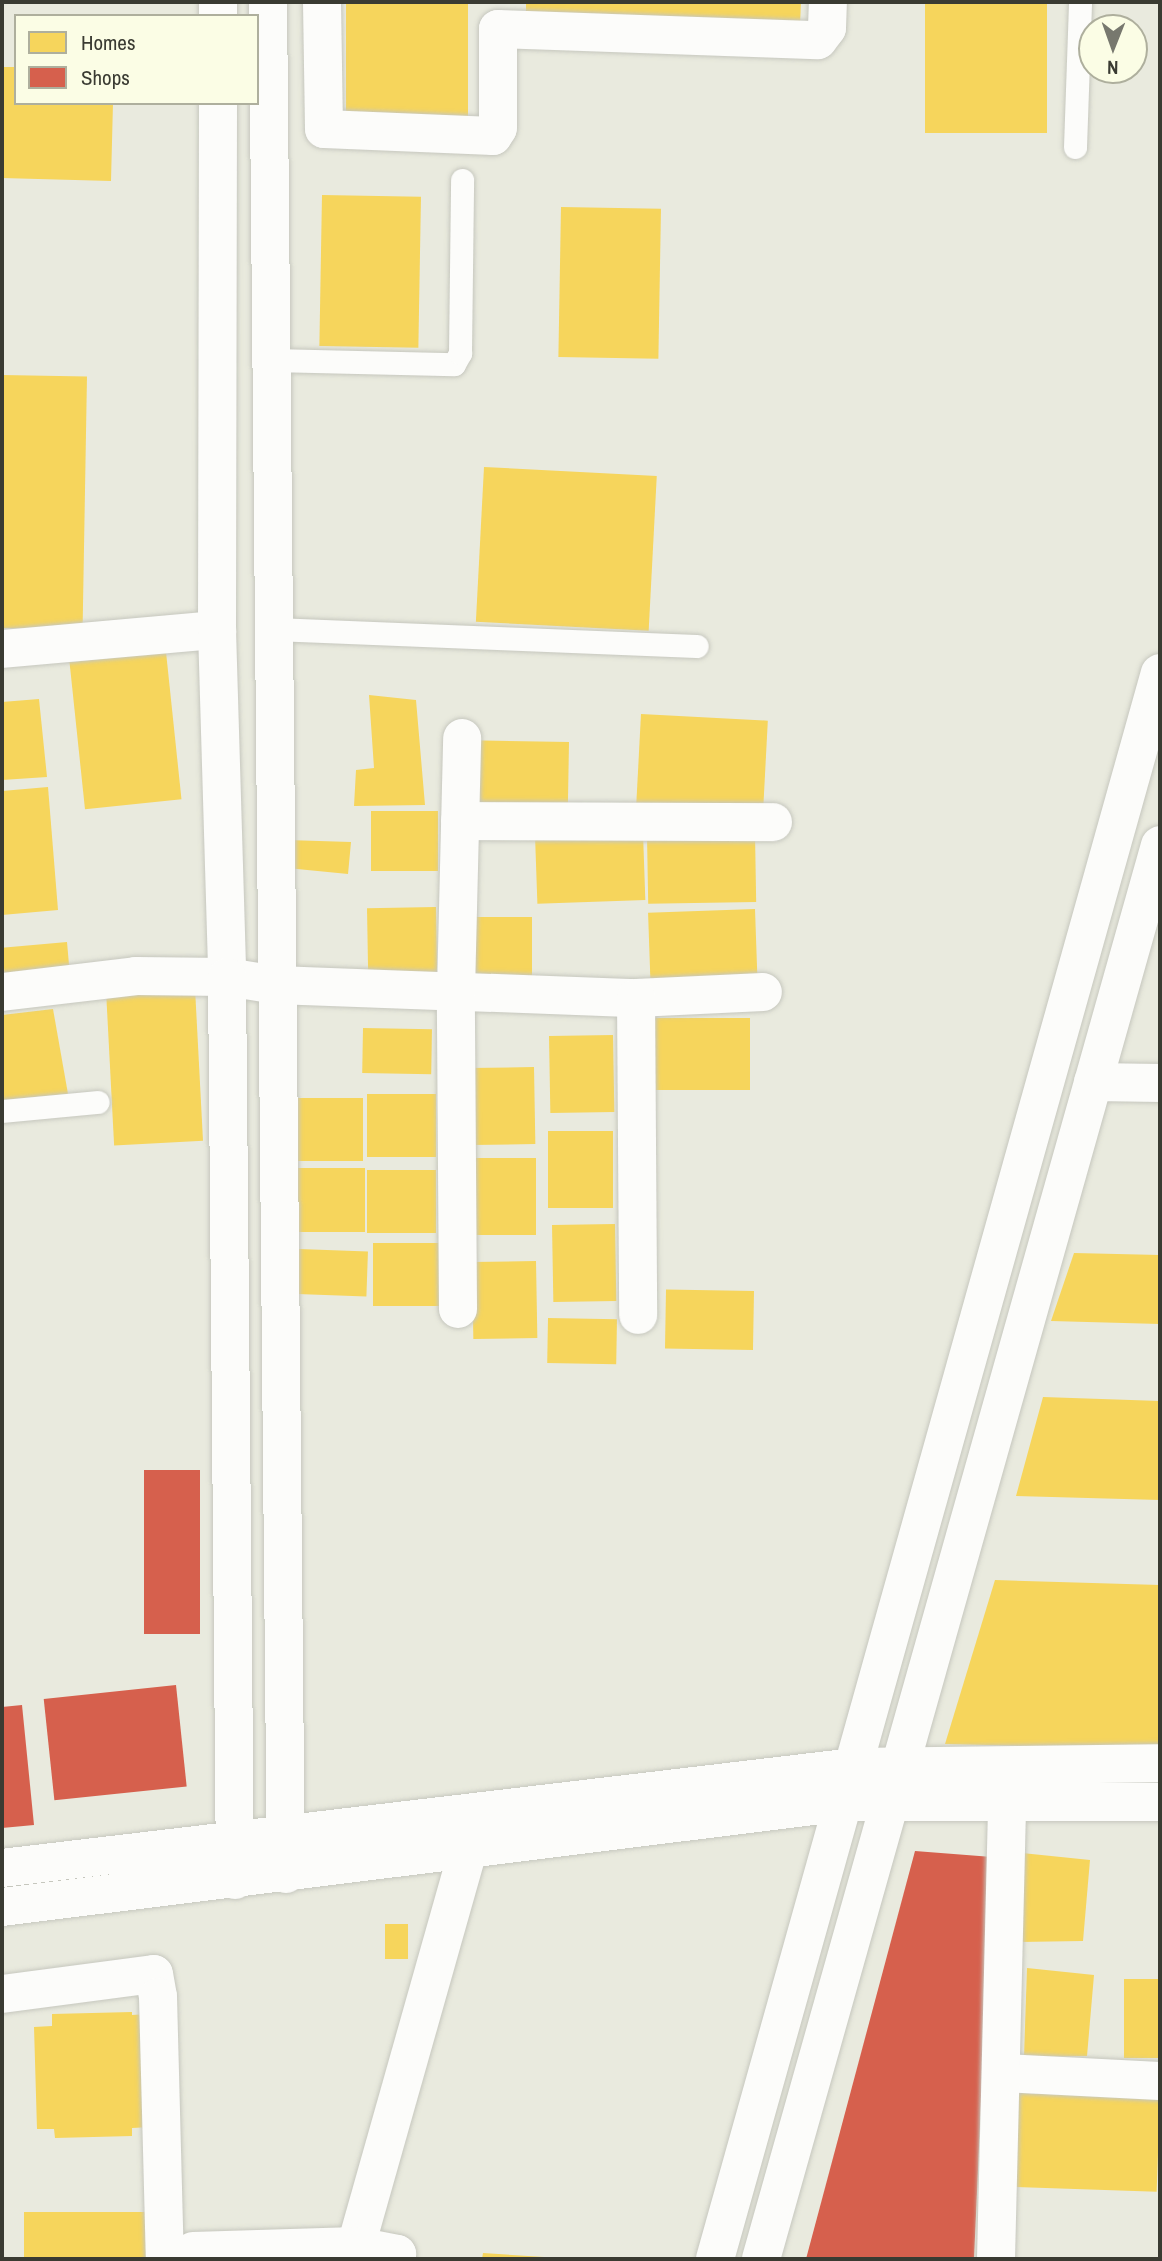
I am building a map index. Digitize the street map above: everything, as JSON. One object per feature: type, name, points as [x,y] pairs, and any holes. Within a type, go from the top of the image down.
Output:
[{"type":"street","points":[[268,2],[286,1874]]},
{"type":"street","points":[[323,2],[321,122],[332,131],[493,136],[498,128],[498,16],[818,40],[827,28],[828,2]]},
{"type":"street","points":[[218,105],[217,630],[227,976],[235,1880]]},
{"type":"street","points":[[2,649],[217,630]]},
{"type":"street","points":[[715,2259],[1160,673]]},
{"type":"street","points":[[458,1309],[456,991],[462,738]]},
{"type":"street","points":[[460,821],[773,822]]},
{"type":"street","points":[[761,2259],[1160,845]]},
{"type":"street","points":[[2,992],[136,976],[227,976],[276,985],[636,998],[762,992]]},
{"type":"street","points":[[636,998],[638,1315]]},
{"type":"street","points":[[1093,1082],[1160,1083]]},
{"type":"street","points":[[2,1868],[285,1832],[849,1784],[1160,1763]]},
{"type":"street","points":[[894,1782],[1007,1800],[1160,1802]]},
{"type":"street","points":[[2,1907],[468,1850],[849,1784]]},
{"type":"street","points":[[996,2259],[1003,2073],[1007,1800]]},
{"type":"street","points":[[356,2246],[468,1850]]},
{"type":"street","points":[[2,1994],[153,1974],[158,1997],[179,2255],[356,2246],[397,2255],[397,2259]]},
{"type":"street","points":[[1003,2073],[1160,2081]]},
{"type":"lane","points":[[1075,147],[1080,2]]},
{"type":"lane","points":[[271,360],[454,364],[460,353],[462,180]]},
{"type":"lane","points":[[273,629],[697,646]]},
{"type":"lane","points":[[2,1111],[98,1102]]},
{"type":"building: Homes","points":[[346,2],[468,2],[468,121],[346,121]]},
{"type":"building: Homes","points":[[526,2],[801,2],[800,24],[526,19]]},
{"type":"building: Homes","points":[[925,2],[1047,2],[1047,133],[925,133]]},
{"type":"building: Homes","points":[[2,67],[14,67],[14,105],[113,105],[111,181],[2,178]]},
{"type":"building: Homes","points":[[322,195],[421,197],[418,348],[319,346]]},
{"type":"building: Homes","points":[[561,207],[661,209],[658,359],[558,357]]},
{"type":"building: Homes","points":[[2,375],[87,376],[83,629],[2,628]]},
{"type":"building: Homes","points":[[484,467],[657,476],[649,631],[476,622]]},
{"type":"building: Homes","points":[[166,652],[181,799],[85,809],[70,662]]},
{"type":"building: Homes","points":[[369,695],[416,700],[425,805],[354,806],[356,770],[374,768]]},
{"type":"building: Homes","points":[[39,699],[47,777],[2,780],[2,702]]},
{"type":"building: Homes","points":[[641,714],[768,721],[763,811],[636,804]]},
{"type":"building: Homes","points":[[470,740],[569,742],[568,807],[469,805]]},
{"type":"building: Homes","points":[[48,787],[58,910],[2,915],[2,791]]},
{"type":"building: Homes","points":[[371,811],[438,811],[438,871],[371,871]]},
{"type":"building: Homes","points":[[643,833],[645,900],[537,904],[535,837]]},
{"type":"building: Homes","points":[[755,834],[756,902],[648,904],[647,836]]},
{"type":"building: Homes","points":[[287,840],[351,842],[348,874],[287,868]]},
{"type":"building: Homes","points":[[436,907],[437,973],[368,974],[367,908]]},
{"type":"building: Homes","points":[[755,909],[757,976],[650,980],[648,913]]},
{"type":"building: Homes","points":[[472,917],[532,917],[532,985],[472,985]]},
{"type":"building: Homes","points":[[67,942],[70,979],[5,985],[2,948]]},
{"type":"building: Homes","points":[[195,988],[203,1141],[114,1145],[106,993]]},
{"type":"building: Homes","points":[[53,1009],[68,1094],[2,1100],[2,1015]]},
{"type":"building: Homes","points":[[653,1018],[750,1018],[750,1090],[653,1090]]},
{"type":"building: Homes","points":[[363,1028],[432,1029],[431,1074],[362,1073]]},
{"type":"building: Homes","points":[[613,1035],[614,1112],[550,1113],[549,1036]]},
{"type":"building: Homes","points":[[534,1067],[535,1144],[471,1145],[470,1068]]},
{"type":"building: Homes","points":[[367,1094],[436,1094],[436,1157],[367,1157]]},
{"type":"building: Homes","points":[[293,1098],[363,1098],[363,1161],[293,1161]]},
{"type":"building: Homes","points":[[548,1131],[613,1131],[613,1208],[548,1208]]},
{"type":"building: Homes","points":[[473,1158],[536,1158],[536,1235],[473,1235]]},
{"type":"building: Homes","points":[[296,1168],[365,1168],[365,1232],[296,1232]]},
{"type":"building: Homes","points":[[367,1170],[436,1170],[436,1233],[367,1233]]},
{"type":"building: Homes","points":[[615,1224],[616,1301],[553,1302],[552,1225]]},
{"type":"building: Homes","points":[[373,1243],[442,1243],[442,1306],[373,1306]]},
{"type":"building: Homes","points":[[299,1249],[368,1251],[366,1296],[297,1294]]},
{"type":"building: Homes","points":[[1074,1253],[1160,1255],[1160,1324],[1051,1321]]},
{"type":"building: Homes","points":[[536,1261],[537,1338],[473,1339],[472,1262]]},
{"type":"building: Homes","points":[[666,1289],[754,1291],[753,1350],[665,1348]]},
{"type":"building: Homes","points":[[548,1318],[617,1319],[616,1364],[547,1363]]},
{"type":"building: Homes","points":[[1043,1397],[1160,1401],[1160,1500],[1016,1496]]},
{"type":"building: Homes","points":[[995,1580],[1160,1585],[1160,1749],[945,1744]]},
{"type":"building: Homes","points":[[1022,1853],[1090,1860],[1083,1941],[1019,1942]]},
{"type":"building: Homes","points":[[385,1924],[408,1924],[408,1959],[385,1959]]},
{"type":"building: Homes","points":[[1027,1968],[1094,1975],[1087,2056],[1024,2057]]},
{"type":"building: Homes","points":[[1124,1979],[1160,1979],[1160,2058],[1124,2058]]},
{"type":"building: Homes","points":[[132,2012],[132,2015],[148,2014],[151,2127],[132,2128],[132,2136],[55,2138],[54,2129],[37,2129],[34,2027],[52,2026],[52,2014]]},
{"type":"building: Homes","points":[[1019,2093],[1160,2098],[1157,2192],[1016,2187]]},
{"type":"building: Homes","points":[[24,2212],[149,2212],[149,2259],[24,2259]]},
{"type":"building: Homes","points":[[483,2253],[544,2257],[544,2259],[482,2259]]},
{"type":"building: Shops","points":[[144,1470],[200,1470],[200,1634],[144,1634]]},
{"type":"building: Shops","points":[[176,1685],[187,1786],[54,1800],[44,1699]]},
{"type":"building: Shops","points":[[22,1705],[34,1825],[2,1828],[2,1707]]},
{"type":"building: Shops","points":[[915,1851],[992,1857],[974,2259],[806,2259]]}]
